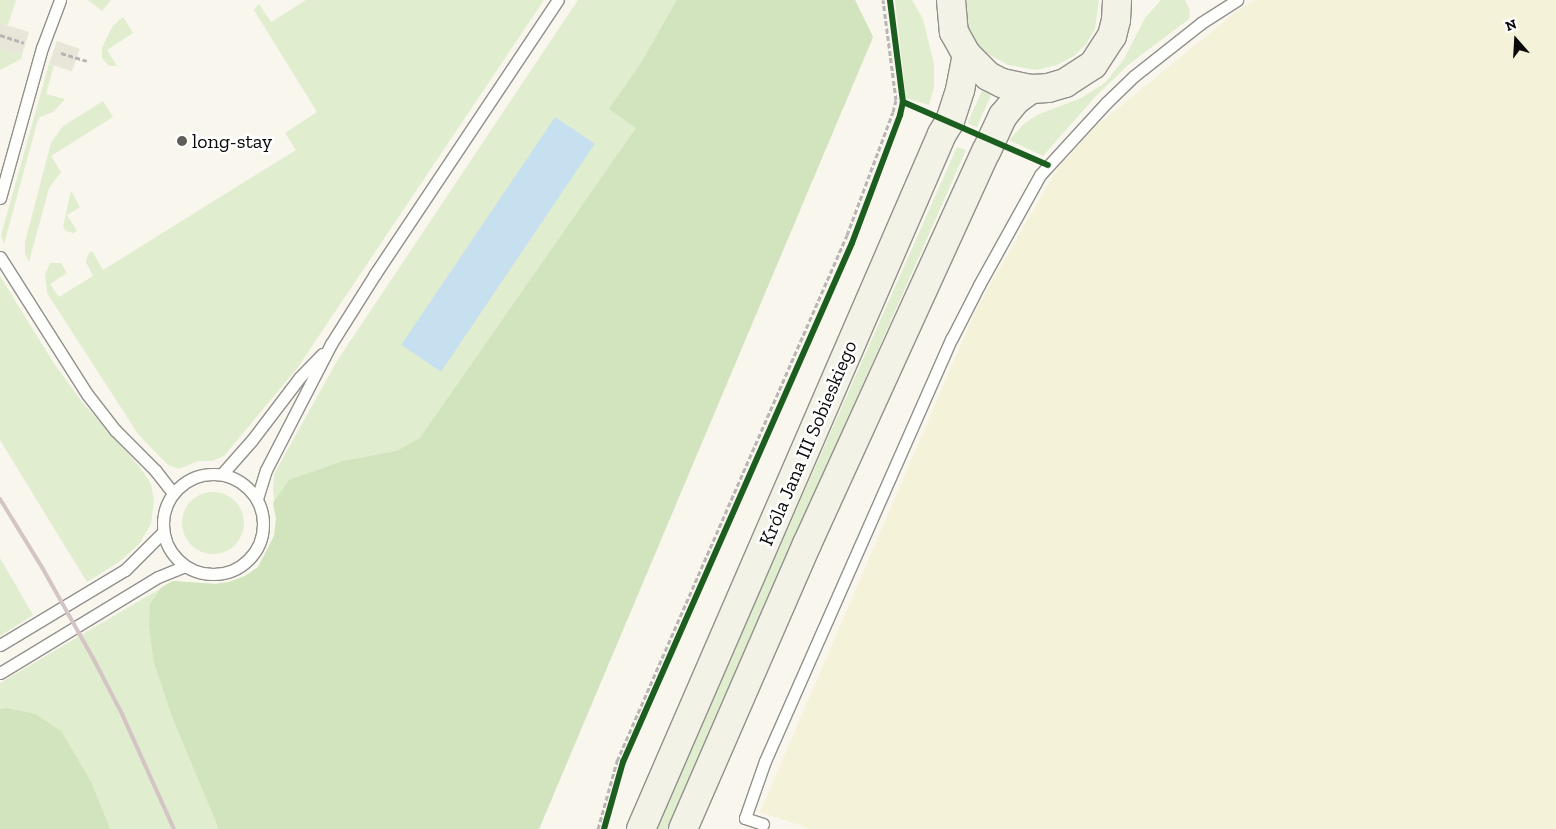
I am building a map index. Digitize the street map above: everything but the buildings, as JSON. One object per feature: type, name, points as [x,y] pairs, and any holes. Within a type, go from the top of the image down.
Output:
[{"type":"main road","points":[[948,2],[954,32],[966,55],[988,76],[1002,83],[1031,89],[1065,84],[1093,65],[1112,36],[1119,1]]},
{"type":"main road","name":"Króla Jana III Sobieskiego","points":[[641,829],[942,134],[950,121],[960,90],[966,55]]},
{"type":"main road","name":"Króla Jana III Sobieskiego","points":[[683,829],[807,544],[986,152],[1003,116],[1016,100],[1031,89]]},
{"type":"lane","points":[[0,198],[42,48],[60,0]]},
{"type":"lane","points":[[257,499],[266,470],[331,344],[380,266],[558,0]]},
{"type":"lane","points":[[763,824],[745,818],[765,761],[952,338],[1026,200],[1048,165],[1134,76],[1201,23],[1237,0]]},
{"type":"lane","points":[[0,257],[87,394],[115,430],[155,470],[173,493]]},
{"type":"lane","points":[[222,474],[252,440],[300,378],[331,344]]},
{"type":"lane","points":[[208,474],[222,474],[242,482],[257,499],[262,513],[263,528],[260,542],[247,560],[228,572],[214,574],[199,572],[185,566],[171,551],[163,532],[163,518],[173,493],[183,483],[195,477],[208,474]]},
{"type":"lane","points":[[0,645],[125,570],[163,532]]},
{"type":"lane","points":[[0,673],[158,577],[185,566]]},
{"type":"path","points":[[598,829],[617,761],[847,236],[893,112],[896,100],[883,0]]},
{"type":"path","points":[[837,279],[856,234],[900,115],[902,102],[890,0]]},
{"type":"path","points":[[604,829],[623,762],[727,528]]},
{"type":"shaded area","points":[[1254,0],[1556,0],[1556,829],[806,829],[806,827],[760,812],[977,307],[1056,171],[1095,127],[1238,10]]},
{"type":"shaded area","points":[[0,23],[29,32],[22,55],[0,49]]},
{"type":"shaded area","points":[[57,41],[80,49],[72,72],[49,64]]},
{"type":"green space","points":[[0,0],[16,0],[8,25],[0,23]]},
{"type":"green space","points":[[88,0],[111,0],[102,11]]},
{"type":"green space","points":[[306,0],[544,0],[298,367],[224,456],[212,461],[198,461],[179,469],[168,465],[138,434],[47,293],[45,275],[50,263],[61,263],[67,273],[50,284],[59,297],[93,276],[86,262],[88,254],[92,251],[103,270],[296,150],[285,133],[317,112],[254,10],[259,4],[271,22]]},
{"type":"green space","points":[[578,0],[855,0],[873,37],[539,829],[0,829],[0,683],[173,581],[215,584],[229,582],[245,576],[258,567],[274,536],[276,519],[273,488],[274,474],[337,361]]},
{"type":"green space","points":[[677,0],[855,0],[873,37],[539,829],[219,829],[173,719],[154,663],[149,626],[150,604],[162,587],[173,581],[215,584],[229,582],[245,576],[258,567],[274,536],[276,519],[273,503],[289,480],[343,461],[397,451],[420,438],[636,128],[609,109],[641,63]]},
{"type":"green space","points":[[895,0],[912,0],[923,19],[934,64],[934,87],[929,105],[906,98]]},
{"type":"green space","points":[[967,0],[1099,0],[1095,29],[1086,44],[1074,56],[1057,65],[1037,70],[1008,65],[981,50],[973,39],[967,25]]},
{"type":"green space","points":[[1161,0],[1185,0],[1190,10],[1189,19],[1128,65],[1096,96],[1043,156],[1009,140],[1025,123],[1037,115],[1081,98],[1105,83],[1124,59],[1145,18]]},
{"type":"green space","points":[[123,17],[133,33],[107,50],[117,66],[109,66],[102,58],[102,48],[112,27]]},
{"type":"green space","points":[[0,49],[22,55],[21,59],[0,70]]},
{"type":"green space","points":[[49,64],[54,65],[46,94],[65,99],[53,112],[40,117],[37,123],[4,244],[1,235]]},
{"type":"green space","points":[[985,84],[994,88],[977,127],[968,123]]},
{"type":"green space","points":[[103,101],[113,117],[51,156],[61,172],[49,188],[29,262],[25,254],[25,242],[51,143],[63,126]]},
{"type":"green space","points":[[957,147],[966,150],[667,829],[652,829],[701,725]]},
{"type":"green space","points":[[71,191],[80,207],[67,215],[77,231],[73,233],[66,231],[63,227]]},
{"type":"green space","points":[[0,276],[53,362],[82,402],[139,466],[151,484],[154,500],[151,524],[139,544],[119,562],[87,582],[0,440]]},
{"type":"green space","points":[[213,492],[225,494],[235,501],[242,511],[244,523],[242,535],[235,545],[225,552],[213,554],[201,552],[191,545],[184,535],[182,523],[184,511],[191,501],[201,494]]},
{"type":"green space","points":[[0,558],[33,615],[0,636]]},
{"type":"green space","points":[[7,708],[35,714],[61,731],[91,782],[110,829],[0,829],[0,709]]},
{"type":"water","points":[[555,117],[595,144],[441,372],[401,345]]},
{"type":"railway","points":[[0,499],[43,569],[93,658],[122,714],[174,829]]},
{"type":"cycle path","points":[[604,829],[623,762],[852,243],[900,115],[903,102],[890,0]]},
{"type":"cycle path","points":[[903,102],[1048,165]]},
{"type":"place","name":"long-stay","points":[[182,141]]}]
